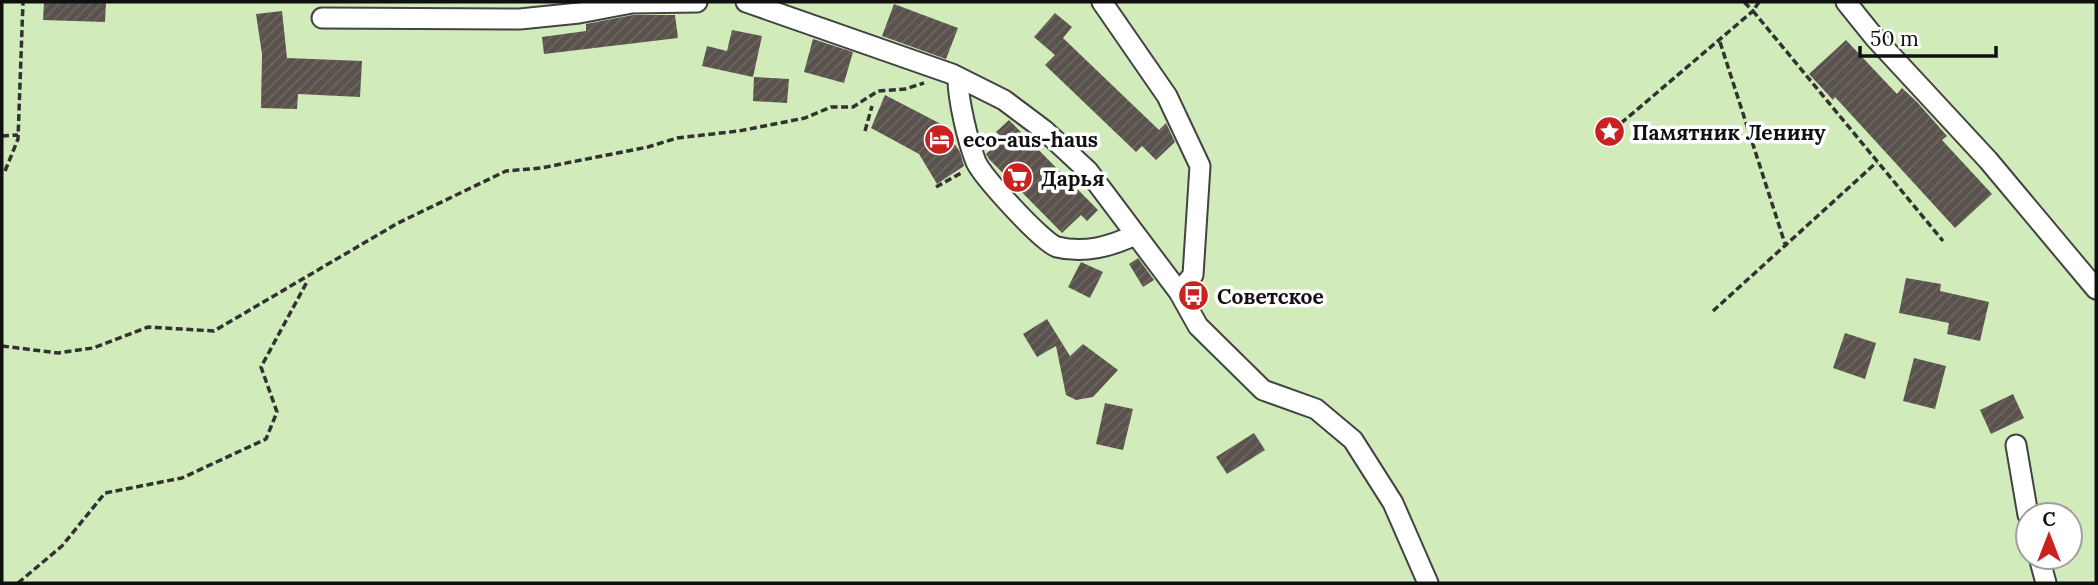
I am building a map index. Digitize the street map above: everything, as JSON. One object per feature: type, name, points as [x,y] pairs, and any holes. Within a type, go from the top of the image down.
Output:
[{"type":"street","points":[[322,18],[520,19],[579,13],[632,3],[697,2]]},
{"type":"street","points":[[746,2],[955,76],[1004,100],[1044,130],[1088,171],[1180,292],[1198,326],[1263,390],[1316,409],[1353,439],[1393,503],[1428,583]]},
{"type":"street","points":[[1102,2],[1167,96],[1200,166],[1193,275],[1180,292]]},
{"type":"street","points":[[1846,2],[1875,38],[1988,160],[2096,289]]},
{"type":"street","points":[[955,76],[958,103],[967,122],[977,164],[1034,231],[1056,247],[1104,249],[1135,235]]},
{"type":"street","points":[[2016,445],[2026,501]]},
{"type":"path","points":[[5,171],[18,135],[23,2]]},
{"type":"path","points":[[1744,2],[1943,241]]},
{"type":"path","points":[[1613,130],[1720,42],[1759,2]]},
{"type":"path","points":[[1720,42],[1786,247]]},
{"type":"path","points":[[2,346],[58,353],[93,348],[148,327],[214,331],[309,278],[398,223],[506,171],[541,168],[648,147],[677,138],[739,131],[805,118],[831,107],[853,107],[878,91],[905,89],[955,76]]},
{"type":"path","points":[[865,131],[873,106]]},
{"type":"path","points":[[2,136],[18,135]]},
{"type":"path","points":[[1713,310],[1786,247],[1877,162]]},
{"type":"path","points":[[936,187],[977,164]]},
{"type":"path","points":[[21,583],[62,546],[105,493],[182,478],[265,439],[277,412],[261,367],[309,278]]},
{"type":"green space","points":[[2,2],[2096,2],[2096,583],[2,583]]},
{"type":"building","points":[[44,2],[106,2],[105,22],[43,20]]},
{"type":"building","points":[[894,4],[958,28],[946,59],[882,36]]},
{"type":"building","points":[[282,11],[287,58],[362,61],[360,97],[298,94],[297,109],[261,108],[262,54],[256,14]]},
{"type":"building","points":[[1055,13],[1072,27],[1063,38],[1159,130],[1166,123],[1175,142],[1156,160],[1142,146],[1136,152],[1045,65],[1055,55],[1034,37]]},
{"type":"building","points":[[633,15],[675,15],[678,38],[544,54],[542,37],[586,31],[586,24]]},
{"type":"building","points":[[732,30],[762,36],[753,77],[702,66],[707,46],[727,51]]},
{"type":"building","points":[[813,39],[853,52],[844,83],[804,72]]},
{"type":"building","points":[[1846,40],[1897,94],[1902,88],[1917,102],[1947,136],[1942,140],[1992,194],[1955,228],[1835,97],[1833,100],[1809,74]]},
{"type":"building","points":[[754,77],[789,79],[787,103],[753,101]]},
{"type":"building","points":[[885,95],[941,124],[960,152],[964,166],[937,184],[919,154],[871,128]]},
{"type":"building","points":[[1009,120],[1098,210],[1087,221],[1081,215],[1062,233],[989,159],[986,154],[1003,138],[996,132]]},
{"type":"building","points":[[1138,258],[1154,280],[1143,287],[1129,264]]},
{"type":"building","points":[[1081,262],[1103,272],[1090,298],[1068,287]]},
{"type":"building","points":[[1906,278],[1941,284],[1940,291],[1989,302],[1980,341],[1947,334],[1949,323],[1899,313]]},
{"type":"building","points":[[1047,319],[1070,356],[1083,344],[1118,370],[1093,397],[1076,400],[1066,395],[1056,346],[1037,357],[1023,334]]},
{"type":"building","points":[[1845,333],[1876,343],[1865,379],[1833,368]]},
{"type":"building","points":[[1914,358],[1946,366],[1935,409],[1903,401]]},
{"type":"building","points":[[2013,394],[2024,418],[1991,434],[1980,410]]},
{"type":"building","points":[[1105,403],[1133,409],[1123,450],[1096,444]]},
{"type":"building","points":[[1254,433],[1265,450],[1227,474],[1216,457]]},
{"type":"place","name":"Памятник Ленину","points":[[1609,132]]},
{"type":"place","name":"eco-aus-haus","points":[[940,139]]},
{"type":"place","name":"Дарья","points":[[1018,178]]},
{"type":"place","name":"Советское","points":[[1194,296]]}]
